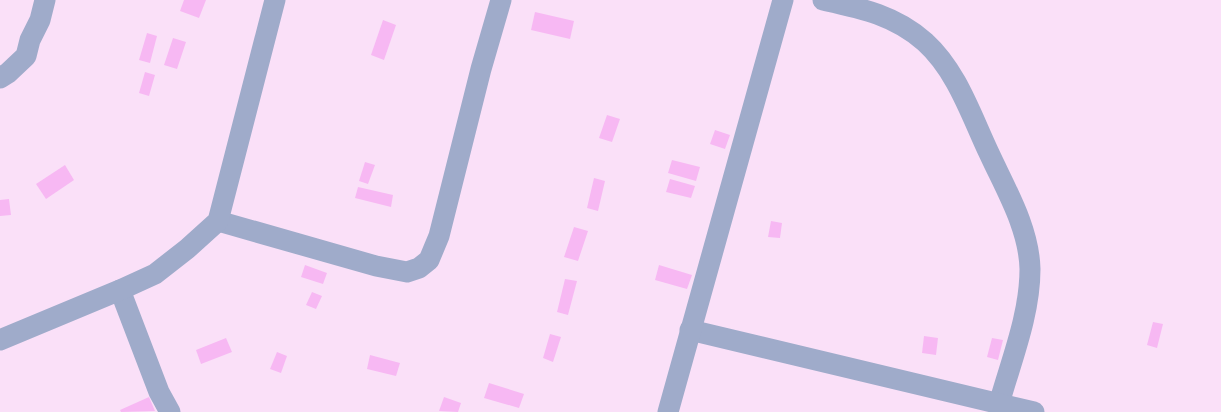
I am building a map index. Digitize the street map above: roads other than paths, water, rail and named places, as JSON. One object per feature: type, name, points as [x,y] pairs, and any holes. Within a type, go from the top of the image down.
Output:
[{"type":"street","points":[[0,78],[8,73],[26,56],[40,20],[45,0]]},
{"type":"street","points":[[0,340],[155,274],[187,249],[218,221],[275,0]]},
{"type":"street","points":[[218,221],[376,266],[407,272],[419,268],[430,260],[439,236],[481,69],[501,0]]},
{"type":"street","points":[[668,412],[783,0]]},
{"type":"street","points":[[823,0],[864,8],[896,22],[925,42],[937,55],[957,84],[1020,220],[1028,252],[1030,268],[1028,300],[999,404]]},
{"type":"street","points":[[120,290],[159,392],[170,412]]},
{"type":"street","points":[[690,330],[1034,412]]}]
